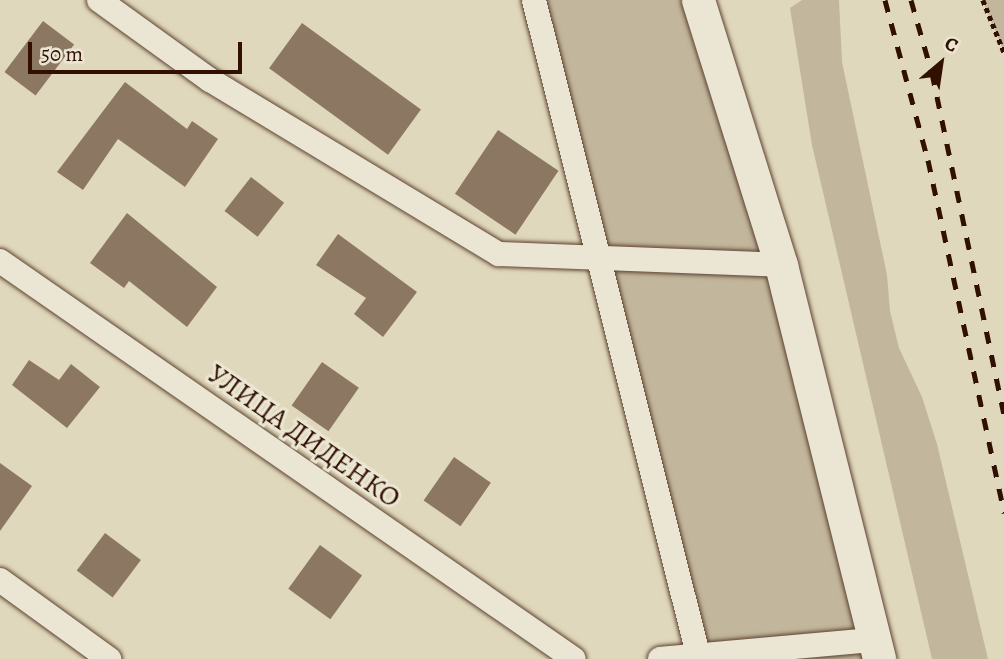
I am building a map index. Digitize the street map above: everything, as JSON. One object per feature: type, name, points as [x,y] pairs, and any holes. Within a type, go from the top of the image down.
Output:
[{"type":"street","points":[[99,0],[210,80],[499,254],[781,265]]},
{"type":"street","points":[[534,0],[601,258],[699,657]]},
{"type":"street","points":[[660,659],[877,650],[781,265],[698,0]]},
{"type":"street","name":"УЛИЦА ДИДЕНКО","points":[[0,261],[574,659]]},
{"type":"street","points":[[0,580],[109,659]]},
{"type":"path","points":[[983,0],[1004,52]]},
{"type":"shaded area","points":[[534,0],[698,0],[879,659],[699,659]]},
{"type":"shaded area","points":[[802,0],[839,0],[842,62],[887,275],[890,311],[899,348],[922,397],[937,444],[988,659],[932,659],[812,145],[790,8]]},
{"type":"shaded area","points":[[1004,0],[1004,52],[983,1]]},
{"type":"building","points":[[43,21],[74,44],[36,96],[4,72]]},
{"type":"building","points":[[302,23],[421,109],[388,155],[269,68]]},
{"type":"building","points":[[125,82],[187,129],[192,121],[218,139],[185,187],[118,139],[83,190],[57,172]]},
{"type":"building","points":[[498,130],[559,171],[515,235],[455,194]]},
{"type":"building","points":[[251,177],[284,203],[258,237],[225,211]]},
{"type":"building","points":[[127,213],[217,287],[187,327],[129,281],[124,288],[90,263]]},
{"type":"building","points":[[338,234],[417,292],[383,337],[354,314],[366,298],[316,265]]},
{"type":"building","points":[[29,360],[59,380],[71,364],[100,387],[67,428],[12,385]]},
{"type":"building","points":[[322,362],[359,388],[328,431],[292,405]]},
{"type":"building","points":[[454,457],[491,483],[460,526],[424,500]]},
{"type":"building","points":[[0,463],[32,486],[0,531]]},
{"type":"building","points":[[105,533],[141,560],[113,598],[77,571]]},
{"type":"building","points":[[320,545],[362,576],[330,619],[288,589]]},
{"type":"railway","points":[[885,0],[928,160],[1004,513]]},
{"type":"railway","points":[[911,0],[932,73],[1004,416]]}]
